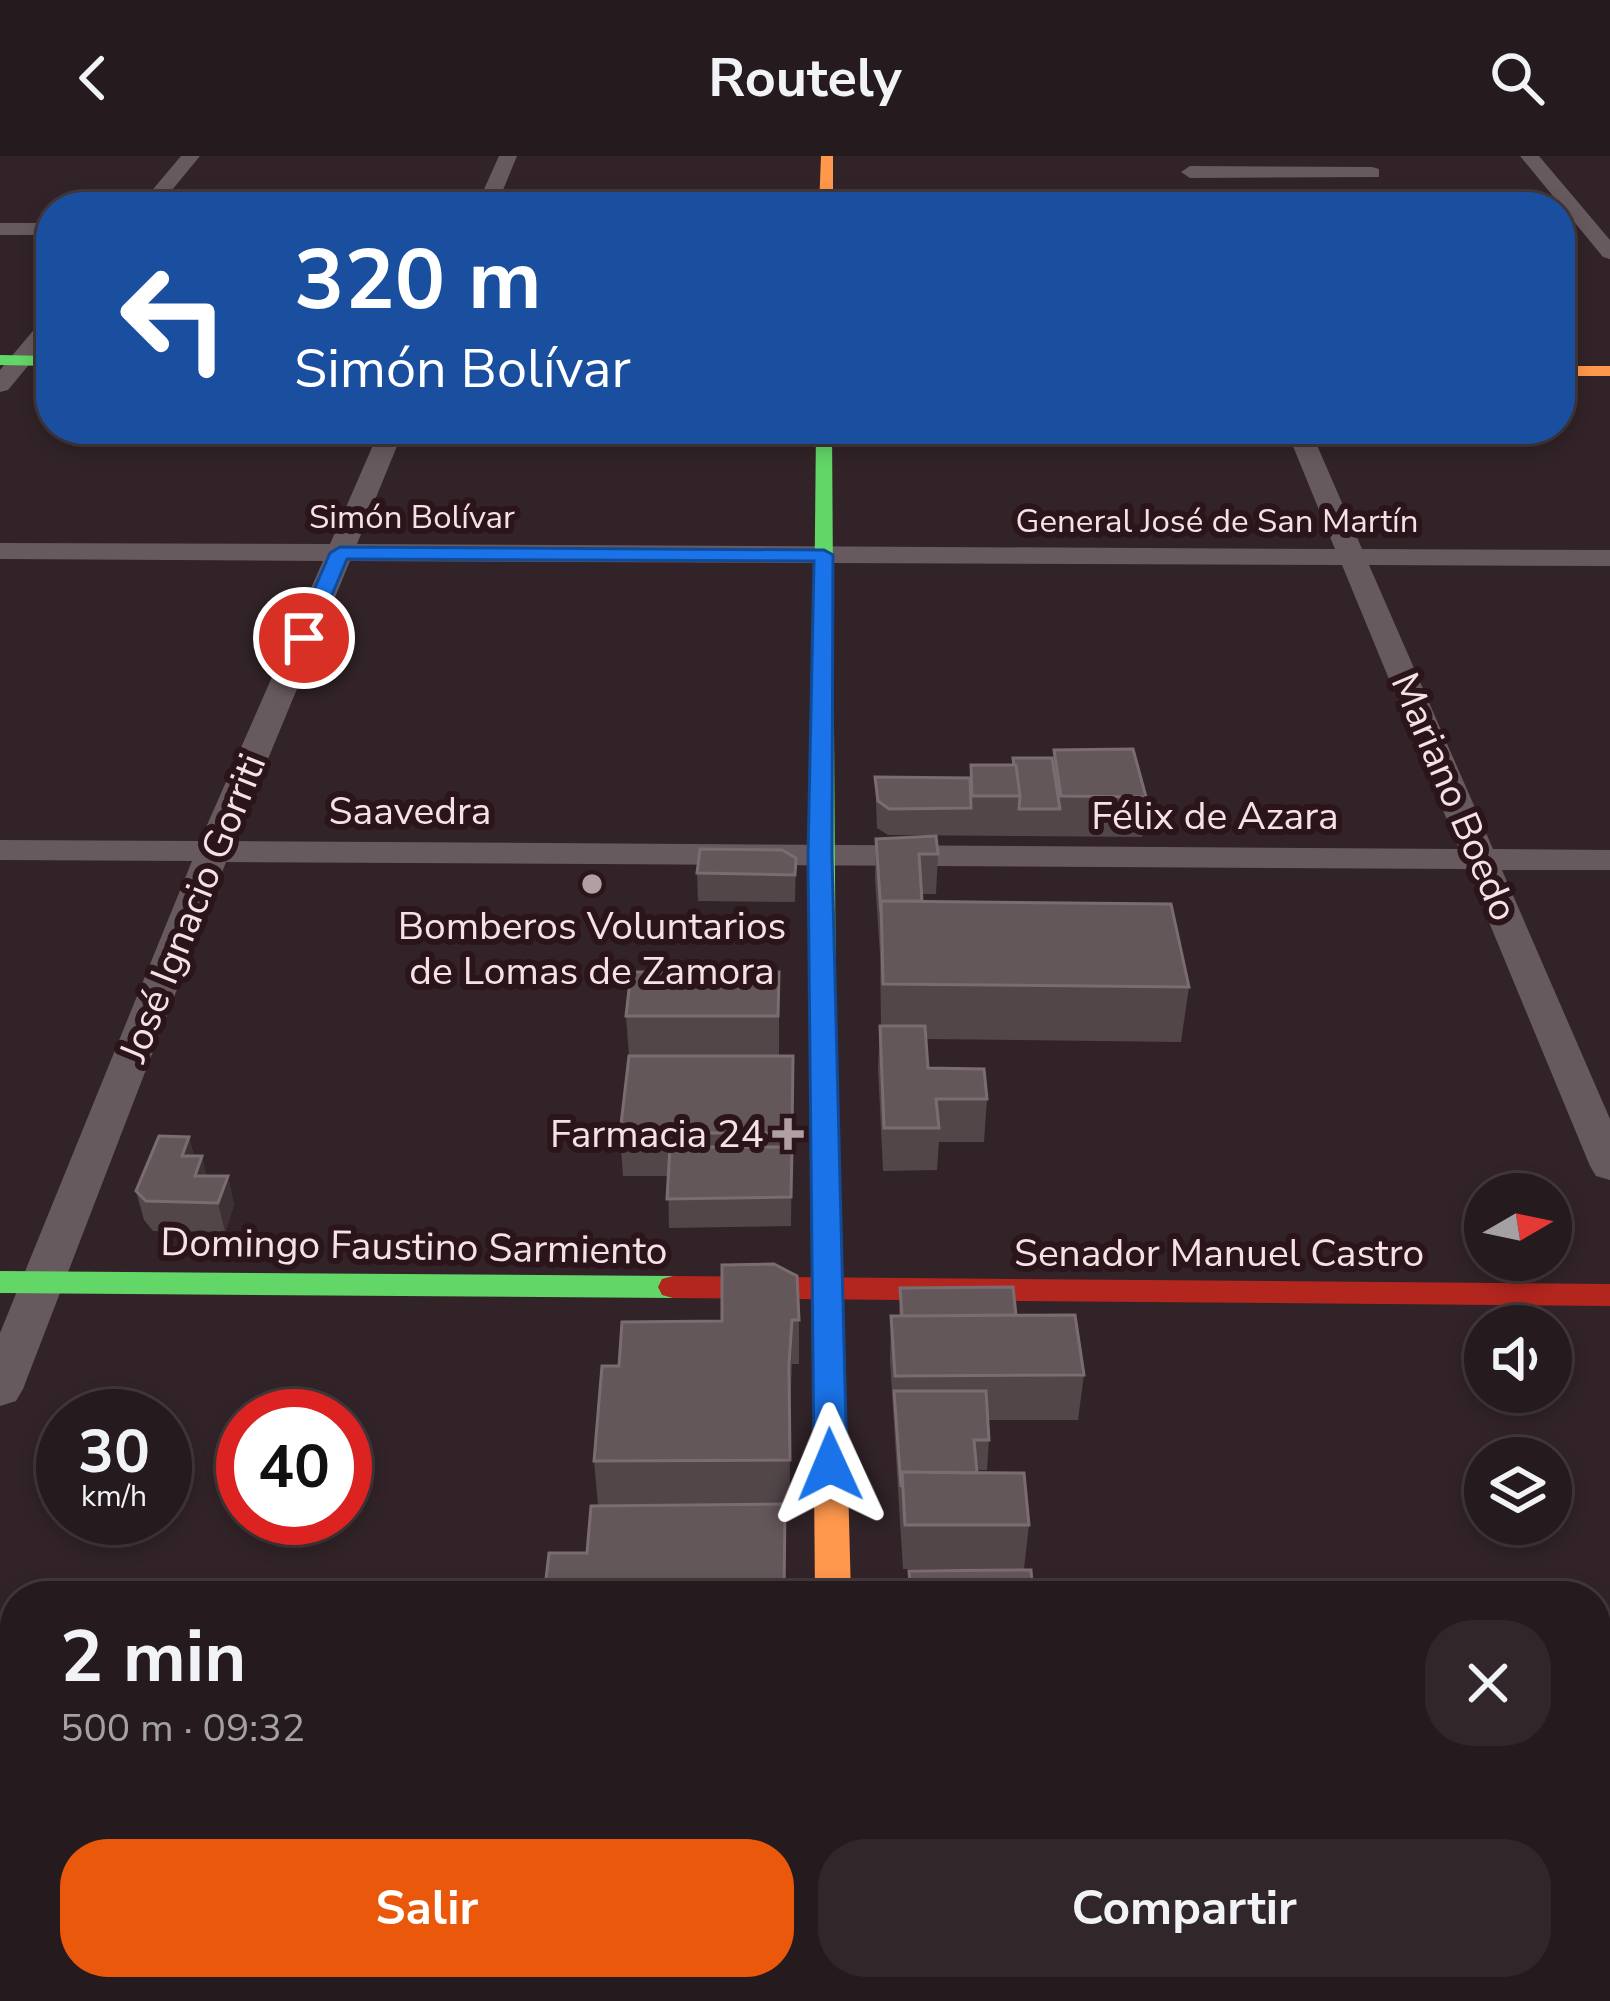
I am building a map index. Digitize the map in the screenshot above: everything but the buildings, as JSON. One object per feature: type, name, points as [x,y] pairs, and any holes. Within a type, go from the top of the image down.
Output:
[{"type":"street","points":[[161,192],[191,156]]},
{"type":"street","points":[[492,192],[508,156]]},
{"type":"street","points":[[826,192],[827,156]]},
{"type":"street","points":[[1529,156],[1561,192]]},
{"type":"street","points":[[1190,173],[1372,173]]},
{"type":"street","points":[[1575,208],[1605,242]]},
{"type":"street","points":[[0,229],[36,229]]},
{"type":"street","points":[[1575,238],[1605,242]]},
{"type":"street","points":[[0,385],[10,360],[36,337]]},
{"type":"street","points":[[1575,371],[1610,371]]},
{"type":"street","name":"José Ignacio Gorriti","points":[[0,1389],[21,1282],[213,851],[386,444]]},
{"type":"street","points":[[824,444],[820,856],[833,1581]]},
{"type":"street","name":"Mariano Boedo","points":[[1304,444],[1610,1166]]},
{"type":"street","name":"Simón Bolívar","points":[[0,551],[824,555]]},
{"type":"street","name":"General José de San Martín","points":[[824,555],[1610,558]]},
{"type":"street","name":"Saavedra","points":[[0,850],[820,856]]},
{"type":"street","name":"Félix de Azara","points":[[820,856],[1610,860]]},
{"type":"street","name":"Domingo Faustino Sarmiento","points":[[21,1282],[827,1290]]},
{"type":"street","name":"Senador Manuel Castro","points":[[827,1290],[1610,1295]]},
{"type":"traffic: fast","points":[[0,360],[36,361]]},
{"type":"traffic: fast","points":[[823,1024],[824,444]]},
{"type":"traffic: fast","points":[[0,1282],[673,1287]]},
{"type":"traffic: slow","points":[[826,192],[827,156]]},
{"type":"traffic: slow","points":[[1575,371],[1610,371]]},
{"type":"traffic: slow","points":[[823,1024],[833,1581]]},
{"type":"traffic: jam","points":[[673,1287],[1610,1295]]},
{"type":"place","name":"Bomberos Voluntarios de Lomas de Zamora","points":[[592,884]]},
{"type":"place","name":"Farmacia 24","points":[[788,1134]]},
{"type":"route","points":[[304,638],[340,553],[824,555],[820,856],[830,1465]]}]
